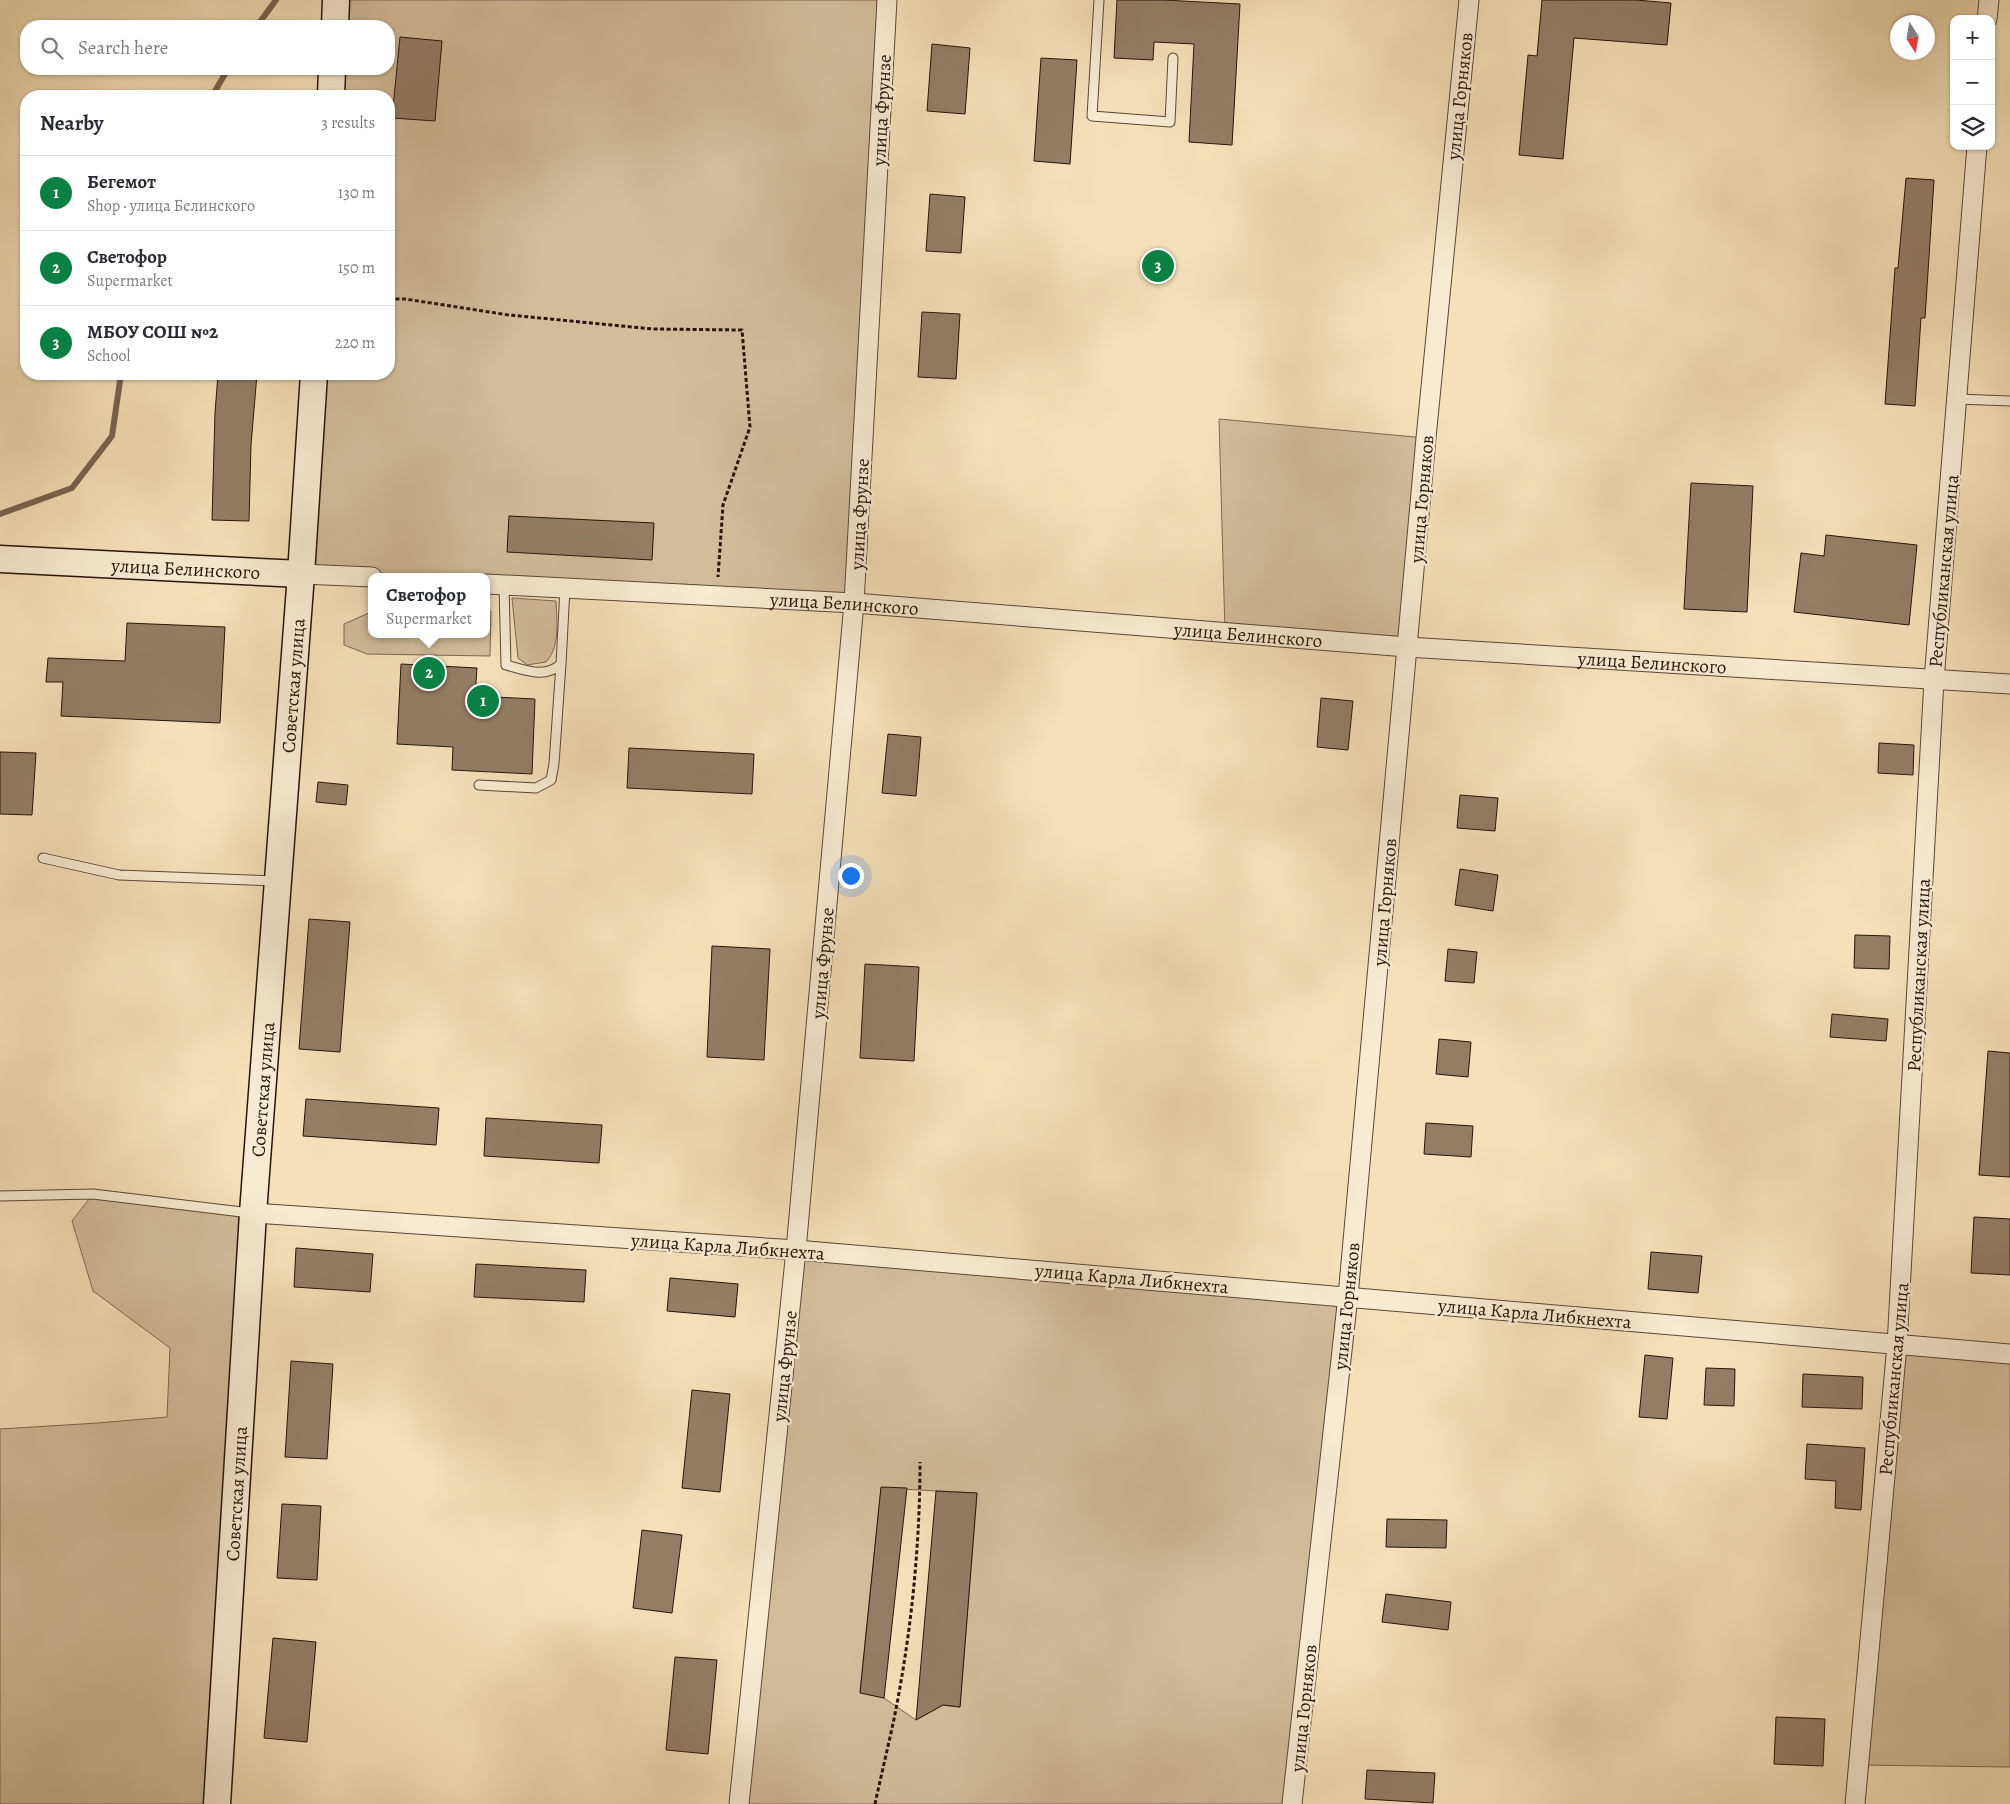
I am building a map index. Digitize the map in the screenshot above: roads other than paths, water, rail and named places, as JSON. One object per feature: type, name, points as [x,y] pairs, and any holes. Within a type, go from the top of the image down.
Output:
[{"type":"street","points":[[335,20],[336,0]]},
{"type":"street","name":"улица Фрунзе","points":[[739,1804],[796,1250],[854,604],[887,0]]},
{"type":"street","name":"улица Горняков","points":[[1292,1804],[1348,1296],[1407,646],[1469,0]]},
{"type":"street","points":[[1987,15],[1989,0]]},
{"type":"street","points":[[330,90],[332,75]]},
{"type":"street","name":"Республиканская улица","points":[[1855,1804],[1897,1345],[1934,680],[1977,150]]},
{"type":"street","name":"Советская улица","points":[[217,1804],[253,1213],[301,574],[314,380]]},
{"type":"street","name":"улица Белинского","points":[[0,559],[368,578]]},
{"type":"street","name":"улица Белинского","points":[[495,584],[854,604],[1407,646],[2010,684]]},
{"type":"street","name":"улица Карла Либкнехта","points":[[253,1213],[796,1250],[2010,1354]]},
{"type":"lane","points":[[1099,0],[1092,116],[1170,122],[1173,58]]},
{"type":"lane","points":[[1957,399],[2010,400]]},
{"type":"lane","points":[[495,584],[506,665],[536,673],[554,672],[561,664]]},
{"type":"lane","points":[[479,785],[536,788],[551,780],[554,764],[565,588]]},
{"type":"lane","points":[[43,858],[119,875],[278,881]]},
{"type":"lane","points":[[0,1196],[93,1194],[253,1213]]},
{"type":"waterway","points":[[261,20],[276,0]]},
{"type":"waterway","points":[[216,90],[224,75]]},
{"type":"waterway","points":[[0,514],[72,488],[112,436],[120,380]]},
{"type":"place","name":"МБОУ СОШ №2","points":[[1158,266]]},
{"type":"place","name":"Светофор","points":[[429,673]]},
{"type":"place","name":"Бегемот","points":[[483,701]]}]
